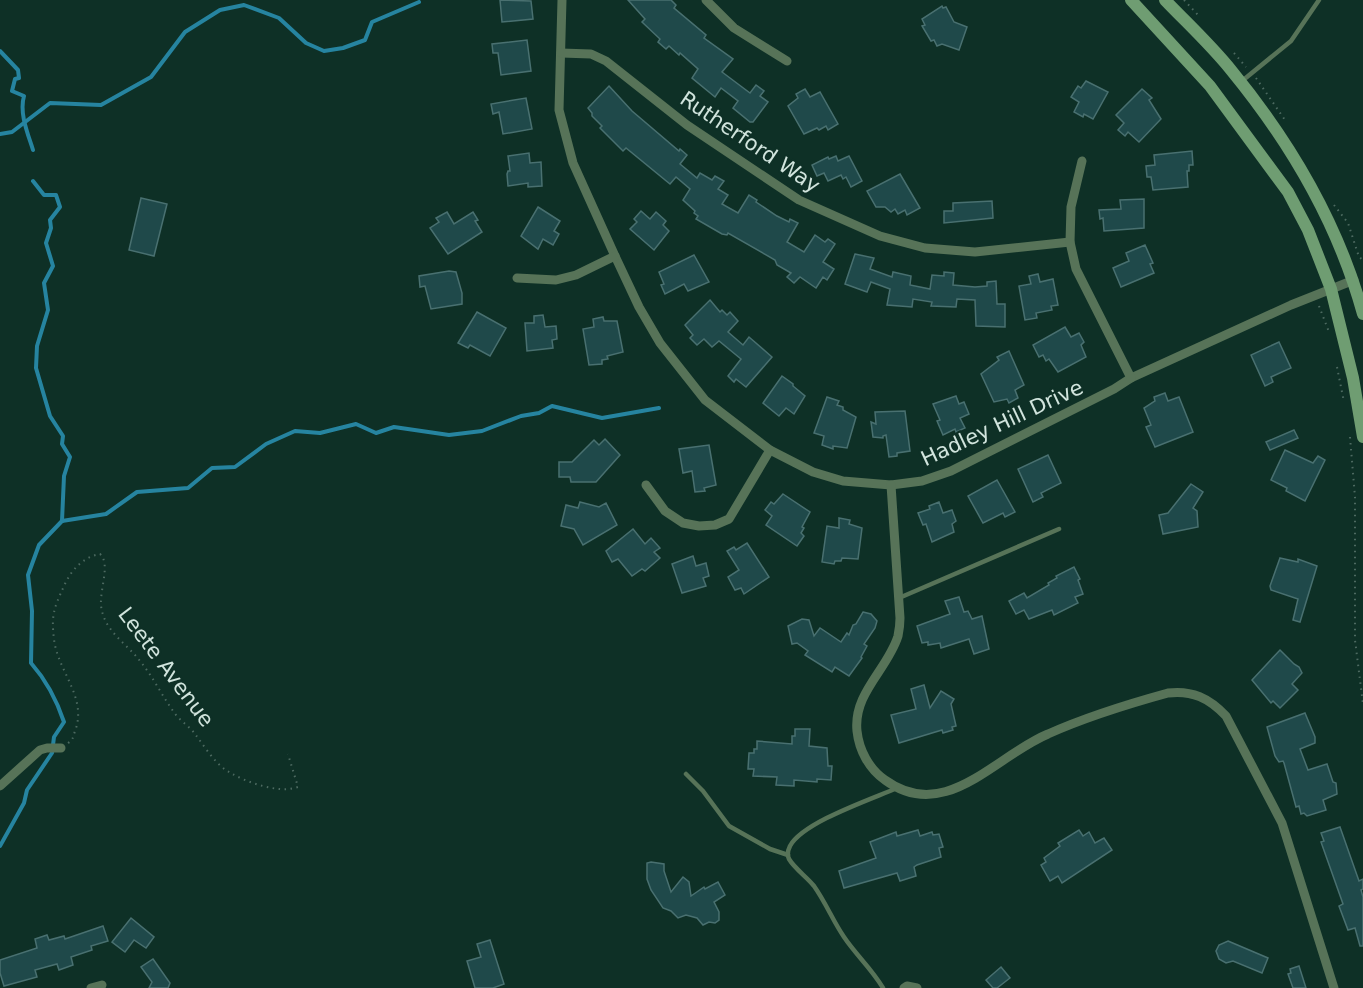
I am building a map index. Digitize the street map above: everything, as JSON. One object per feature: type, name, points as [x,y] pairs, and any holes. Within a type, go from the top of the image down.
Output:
[{"type":"main road","points":[[1131,0],[1210,86],[1288,192],[1308,231],[1331,289],[1353,378],[1363,437]]},
{"type":"main road","points":[[1165,0],[1231,70],[1309,180],[1329,220],[1354,280],[1363,314]]},
{"type":"street","name":"Hadley Hill Drive","points":[[562,0],[559,110],[573,163],[639,307],[660,343],[705,400],[770,450],[813,472],[843,481],[891,485],[922,481],[951,471],[1114,389],[1131,378],[1354,280]]},
{"type":"street","points":[[706,0],[734,28],[787,61]]},
{"type":"street","name":"Rutherford Way","points":[[561,53],[591,54],[606,61],[687,125],[799,200],[880,236],[925,248],[975,252],[1070,242]]},
{"type":"street","points":[[1082,161],[1071,207],[1070,242],[1076,269],[1131,378]]},
{"type":"street","points":[[517,278],[555,280],[576,275],[615,256]]},
{"type":"street","points":[[646,485],[665,511],[683,523],[699,526],[715,525],[729,519],[770,450]]},
{"type":"street","points":[[891,485],[900,618],[898,636],[860,702],[856,729],[861,748],[873,772],[898,787],[928,795],[959,788],[1046,734],[1168,693],[1181,691],[1197,694],[1214,703],[1226,716],[1282,823],[1334,988]]},
{"type":"street","points":[[0,786],[40,750],[61,748]]},
{"type":"street","points":[[91,988],[102,985]]},
{"type":"street","points":[[904,988],[907,986],[916,988]]},
{"type":"lane","points":[[1240,82],[1291,41],[1319,0]]},
{"type":"lane","points":[[899,598],[1059,529]]},
{"type":"lane","points":[[686,774],[703,791],[729,826],[770,849],[788,855]]},
{"type":"lane","points":[[883,988],[844,937],[822,897],[791,862],[788,855],[789,847],[798,836],[811,827],[898,787]]},
{"type":"path","points":[[1319,306],[1329,333]]},
{"type":"path","points":[[1337,363],[1346,409]]},
{"type":"path","points":[[1350,430],[1355,496],[1355,640],[1363,704]]},
{"type":"path","name":"Leete Avenue","points":[[61,748],[72,740],[79,722],[76,698],[54,642],[53,612],[69,574],[89,556],[100,554],[106,566],[100,597],[102,612],[109,629],[140,661],[177,716],[190,727],[213,758],[227,772],[252,783],[277,790],[293,789],[298,786],[288,754]]},
{"type":"building","points":[[500,0],[531,1],[533,19],[502,22]]},
{"type":"building","points":[[628,0],[671,0],[676,5],[674,8],[706,35],[704,38],[733,59],[722,72],[750,93],[756,85],[764,91],[760,96],[768,102],[753,122],[733,108],[738,101],[721,88],[715,97],[692,78],[698,69],[680,53],[679,55],[669,46],[666,49],[658,42],[660,39],[642,22],[645,19]]},
{"type":"building","points":[[942,6],[946,7],[954,22],[967,27],[959,50],[942,44],[937,46],[922,26],[925,25],[922,19]]},
{"type":"building","points":[[527,40],[531,71],[501,75],[498,53],[493,53],[492,44]]},
{"type":"building","points":[[1086,81],[1108,92],[1093,119],[1074,112],[1079,102],[1071,97],[1078,86],[1081,88]]},
{"type":"building","points":[[609,86],[632,111],[679,151],[680,149],[687,155],[680,164],[697,178],[700,173],[712,180],[715,176],[724,181],[718,189],[728,195],[722,204],[738,213],[749,195],[777,216],[789,222],[790,219],[798,223],[787,242],[804,252],[815,235],[825,242],[828,239],[835,244],[823,262],[834,269],[827,280],[823,277],[816,288],[800,277],[794,283],[787,277],[791,273],[777,265],[775,260],[728,233],[727,235],[722,234],[696,219],[698,216],[694,213],[695,211],[683,200],[690,189],[676,177],[670,184],[626,148],[623,151],[600,128],[602,126],[592,116],[588,108]]},
{"type":"building","points":[[805,89],[810,97],[820,92],[838,124],[828,130],[826,126],[804,134],[788,106],[798,98],[796,94]]},
{"type":"building","points":[[1142,89],[1152,98],[1149,100],[1161,119],[1139,142],[1128,132],[1125,136],[1118,130],[1124,123],[1116,115]]},
{"type":"building","points":[[526,98],[532,129],[503,134],[499,112],[493,114],[491,104]]},
{"type":"building","points":[[1192,151],[1193,165],[1189,165],[1189,171],[1187,171],[1188,187],[1153,190],[1151,177],[1147,177],[1146,166],[1155,165],[1154,155]]},
{"type":"building","points":[[529,153],[530,163],[541,162],[542,186],[528,187],[528,183],[508,186],[507,174],[510,171],[508,156]]},
{"type":"building","points":[[836,156],[838,161],[849,156],[862,181],[851,187],[846,177],[843,179],[841,175],[828,181],[824,173],[817,176],[812,165],[828,157],[829,159]]},
{"type":"building","points":[[900,174],[920,208],[907,215],[905,210],[898,214],[895,209],[891,212],[885,207],[876,207],[867,191]]},
{"type":"building","points":[[141,198],[167,204],[154,256],[129,250]]},
{"type":"building","points":[[1144,199],[1144,228],[1104,231],[1103,218],[1100,219],[1099,210],[1121,209],[1120,200]]},
{"type":"building","points":[[992,201],[993,218],[944,223],[944,211],[953,211],[953,203]]},
{"type":"building","points":[[538,207],[560,221],[554,231],[559,234],[553,245],[543,239],[538,249],[521,236]]},
{"type":"building","points":[[641,211],[650,219],[656,212],[666,221],[663,225],[669,231],[654,250],[630,229],[637,222],[634,219]]},
{"type":"building","points":[[447,212],[454,224],[473,212],[478,220],[475,221],[482,232],[448,254],[430,228],[439,222],[436,218]]},
{"type":"building","points":[[1145,245],[1153,263],[1150,264],[1154,273],[1121,287],[1113,268],[1129,261],[1126,253]]},
{"type":"building","points":[[855,254],[874,258],[870,269],[892,277],[893,272],[911,276],[910,285],[930,289],[932,275],[944,276],[944,272],[954,273],[953,285],[987,286],[987,282],[996,281],[997,304],[1005,304],[1005,327],[976,326],[975,300],[957,299],[956,307],[931,306],[932,302],[913,299],[912,307],[887,305],[890,289],[871,282],[867,292],[845,284]]},
{"type":"building","points":[[694,255],[709,282],[688,291],[684,284],[665,294],[659,272]]},
{"type":"building","points":[[456,272],[462,293],[462,304],[431,309],[425,286],[420,287],[419,276]]},
{"type":"building","points":[[1038,274],[1040,282],[1053,279],[1058,305],[1051,306],[1052,310],[1036,313],[1037,318],[1025,320],[1019,286],[1031,284],[1029,276]]},
{"type":"building","points":[[710,300],[720,312],[722,310],[727,315],[730,312],[738,321],[728,332],[743,345],[749,337],[772,357],[746,387],[736,379],[734,382],[728,376],[741,359],[719,341],[712,347],[704,339],[697,345],[690,338],[693,335],[685,325]]},
{"type":"building","points":[[477,312],[506,328],[490,356],[470,345],[468,348],[458,343]]},
{"type":"building","points":[[543,315],[545,327],[556,326],[557,339],[552,340],[553,348],[527,351],[525,323],[534,323],[534,316]]},
{"type":"building","points":[[603,317],[604,321],[617,321],[623,352],[607,356],[608,359],[602,360],[602,364],[589,365],[583,329],[594,327],[593,319]]},
{"type":"building","points":[[1065,327],[1071,337],[1079,333],[1084,342],[1081,345],[1086,357],[1058,372],[1049,359],[1046,361],[1043,355],[1039,357],[1033,345]]},
{"type":"building","points":[[1279,342],[1291,368],[1271,377],[1273,382],[1265,386],[1251,355]]},
{"type":"building","points":[[1009,351],[1024,385],[1015,390],[1018,398],[1009,403],[1007,399],[994,402],[981,374],[999,360],[997,357]]},
{"type":"building","points":[[782,376],[805,396],[794,414],[786,408],[779,416],[763,403]]},
{"type":"building","points":[[1165,393],[1168,401],[1179,397],[1193,432],[1155,447],[1146,427],[1151,425],[1144,408],[1155,401],[1154,397]]},
{"type":"building","points":[[956,396],[959,404],[964,402],[969,414],[960,418],[965,428],[956,432],[955,429],[943,435],[933,404]]},
{"type":"building","points":[[827,397],[839,401],[837,405],[856,417],[847,448],[833,446],[833,449],[822,445],[824,436],[814,433]]},
{"type":"building","points":[[905,411],[910,451],[889,457],[886,435],[883,438],[873,437],[871,422],[876,424],[875,412]]},
{"type":"building","points":[[1294,430],[1298,438],[1270,450],[1266,442]]},
{"type":"building","points":[[605,439],[620,455],[596,482],[571,482],[570,477],[559,477],[559,462],[572,462],[594,440],[599,445]]},
{"type":"building","points":[[709,445],[716,485],[704,488],[705,491],[695,492],[692,471],[683,473],[679,449]]},
{"type":"building","points":[[1285,450],[1313,463],[1318,456],[1325,460],[1305,501],[1271,480]]},
{"type":"building","points":[[1048,455],[1061,483],[1041,493],[1043,497],[1033,502],[1018,469]]},
{"type":"building","points":[[997,480],[1015,512],[1005,517],[1003,513],[983,523],[968,496]]},
{"type":"building","points":[[1191,484],[1203,492],[1193,508],[1197,511],[1198,527],[1163,534],[1159,515],[1168,513]]},
{"type":"building","points":[[783,494],[810,512],[802,527],[804,528],[801,533],[804,536],[797,546],[766,525],[772,516],[765,510],[771,502],[774,504]]},
{"type":"building","points":[[580,502],[599,507],[606,503],[617,525],[583,545],[574,529],[561,526],[566,505],[578,508]]},
{"type":"building","points":[[939,502],[943,513],[952,510],[956,521],[952,524],[954,532],[932,542],[926,524],[923,525],[918,513],[930,509],[929,506]]},
{"type":"building","points":[[839,518],[850,520],[849,524],[862,528],[858,559],[842,558],[834,564],[822,562],[827,526],[839,528]]},
{"type":"building","points":[[633,529],[645,544],[651,538],[660,548],[654,552],[660,558],[645,571],[642,569],[632,576],[618,559],[612,562],[606,551]]},
{"type":"building","points":[[747,543],[769,577],[744,594],[741,588],[735,590],[728,577],[739,570],[727,551],[734,547],[736,550]]},
{"type":"building","points":[[693,556],[696,566],[706,563],[709,576],[703,578],[706,586],[682,593],[672,564]]},
{"type":"building","points":[[1280,558],[1298,562],[1298,559],[1317,566],[1300,622],[1293,620],[1298,599],[1271,590],[1270,586]]},
{"type":"building","points":[[1074,567],[1080,579],[1078,580],[1083,594],[1075,597],[1078,603],[1054,615],[1052,610],[1029,619],[1024,610],[1016,614],[1009,601],[1024,593],[1027,598],[1049,585],[1048,583],[1057,578],[1056,576]]},
{"type":"building","points":[[959,597],[964,612],[968,611],[972,619],[982,616],[989,649],[974,654],[969,639],[941,648],[940,643],[928,645],[928,642],[922,643],[917,626],[950,614],[945,601]]},
{"type":"building","points":[[863,612],[871,614],[877,621],[864,644],[867,646],[862,658],[849,676],[835,667],[832,672],[805,655],[808,651],[797,643],[792,644],[788,626],[802,619],[809,620],[814,636],[820,628],[841,642],[847,633],[849,635]]},
{"type":"building","points":[[1280,650],[1299,667],[1302,673],[1292,684],[1298,690],[1280,708],[1273,701],[1271,703],[1252,680]]},
{"type":"building","points":[[924,685],[930,708],[941,691],[954,699],[951,704],[956,726],[952,727],[953,730],[943,733],[942,730],[899,743],[891,715],[916,709],[911,689]]},
{"type":"building","points":[[1305,713],[1315,737],[1315,743],[1300,749],[1308,770],[1327,764],[1333,782],[1336,783],[1337,794],[1323,800],[1326,810],[1307,816],[1304,813],[1301,814],[1299,806],[1296,807],[1284,763],[1279,762],[1275,756],[1267,727]]},
{"type":"building","points":[[795,729],[810,729],[809,746],[827,748],[828,766],[832,766],[831,780],[817,779],[817,782],[794,780],[794,786],[776,785],[777,777],[753,776],[754,769],[748,769],[749,753],[754,753],[754,749],[757,749],[757,741],[792,744]]},
{"type":"building","points":[[1340,827],[1359,881],[1363,879],[1361,890],[1363,946],[1360,946],[1355,928],[1348,930],[1339,906],[1343,904],[1321,842],[1324,841],[1321,833]]},
{"type":"building","points":[[918,830],[920,836],[932,832],[933,835],[939,834],[943,847],[939,848],[941,857],[914,867],[916,876],[900,881],[897,873],[844,888],[839,871],[876,858],[870,842],[896,832],[897,836]]},
{"type":"building","points":[[1079,830],[1083,836],[1089,832],[1095,843],[1104,838],[1112,850],[1062,883],[1058,876],[1050,881],[1041,865],[1046,862],[1044,858],[1060,846],[1058,843]]},
{"type":"building","points":[[647,863],[664,864],[671,892],[683,877],[689,882],[691,896],[704,887],[705,889],[718,882],[725,895],[714,902],[719,912],[719,920],[703,925],[697,918],[686,915],[678,918],[671,911],[663,908],[651,890],[647,879]]},
{"type":"building","points":[[131,918],[154,937],[146,948],[134,940],[125,952],[112,942]]},
{"type":"building","points":[[103,926],[108,941],[91,946],[92,950],[71,957],[73,965],[59,970],[57,964],[35,970],[37,977],[4,986],[0,973],[0,960],[37,948],[35,939],[47,935],[49,940],[64,936],[65,939]]},
{"type":"building","points":[[490,940],[504,984],[493,988],[475,988],[467,961],[481,957],[477,944]]},
{"type":"building","points":[[1228,941],[1268,958],[1262,973],[1233,961],[1226,963],[1219,959],[1216,951],[1219,945]]},
{"type":"building","points":[[153,959],[170,983],[168,988],[149,988],[152,982],[141,967]]},
{"type":"building","points":[[1299,966],[1306,988],[1293,988],[1288,974],[1291,973],[1290,969]]},
{"type":"building","points":[[1001,967],[1010,978],[997,988],[993,988],[986,980]]},
{"type":"waterway","points":[[0,134],[12,132],[50,103],[101,105],[151,77],[185,32],[220,10],[244,5],[279,18],[306,43],[324,51],[343,48],[365,40],[372,22],[419,2]]},
{"type":"waterway","points":[[0,51],[18,70],[19,78],[15,79],[12,91],[24,96],[23,116],[33,150]]},
{"type":"waterway","points":[[33,181],[44,195],[56,195],[60,207],[50,220],[51,228],[46,243],[53,266],[44,283],[48,310],[37,346],[36,368],[50,416],[63,436],[62,444],[70,457],[64,476],[62,521]]},
{"type":"waterway","points":[[62,521],[106,514],[137,492],[188,488],[212,468],[235,467],[266,444],[295,431],[320,433],[356,424],[376,433],[394,427],[449,435],[482,431],[521,416],[539,413],[552,406],[602,418],[659,408]]},
{"type":"waterway","points":[[0,846],[24,803],[27,790],[52,753],[54,737],[64,722],[42,676],[31,663],[32,611],[28,575],[39,545],[62,521]]}]
